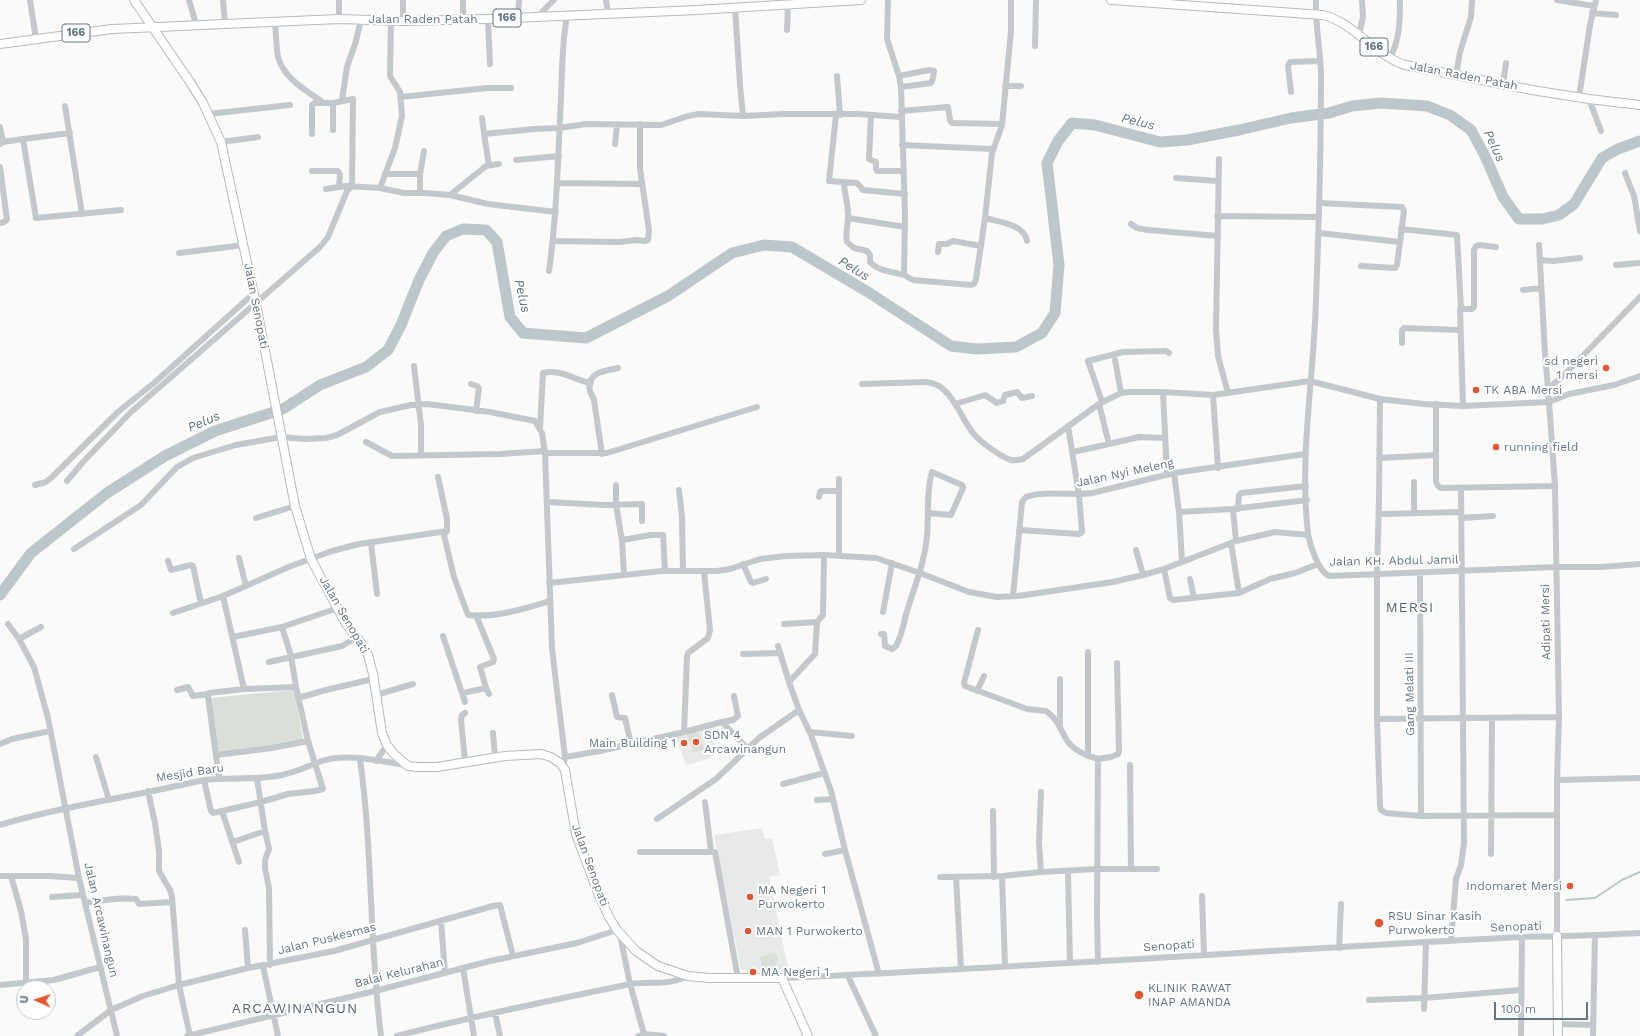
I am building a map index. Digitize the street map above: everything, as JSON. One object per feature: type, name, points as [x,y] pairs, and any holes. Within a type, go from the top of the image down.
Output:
[{"type":"main road","name":"Jalan Senopati","points":[[134,0],[190,82],[208,114],[221,142],[255,299],[295,506],[311,559],[346,624],[368,655],[374,679],[382,732],[387,745],[408,766]]},
{"type":"main road","name":"Jalan Raden Patah","points":[[153,27],[339,19],[391,20],[404,16],[488,19],[518,13],[538,16],[567,16],[861,0]]},
{"type":"main road","name":"Jalan Raden Patah","points":[[1112,0],[1316,14],[1336,19],[1389,59],[1412,67],[1589,99],[1640,105]]},
{"type":"main road","name":"166","points":[[0,44],[112,29],[153,27]]},
{"type":"main road","points":[[408,766],[437,767],[495,757],[544,754],[564,761]]},
{"type":"main road","name":"Jalan Senopati","points":[[564,761],[576,834],[592,878],[609,917],[619,933],[636,952],[658,966],[688,976],[709,978],[782,978]]},
{"type":"main road","points":[[1557,936],[1558,1036]]},
{"type":"main road","points":[[782,978],[808,1036]]},
{"type":"street","points":[[30,0],[36,39]]},
{"type":"street","points":[[189,0],[196,24]]},
{"type":"street","points":[[223,0],[225,24]]},
{"type":"street","points":[[338,0],[339,19]]},
{"type":"street","points":[[404,0],[404,16]]},
{"type":"street","points":[[463,0],[463,18]]},
{"type":"street","points":[[518,13],[519,0]]},
{"type":"street","points":[[538,16],[554,0]]},
{"type":"street","points":[[606,0],[608,14]]},
{"type":"street","points":[[888,0],[887,40],[899,76],[901,87],[905,194],[904,275]]},
{"type":"street","points":[[844,182],[844,190],[848,202],[847,242],[854,248],[867,251],[870,254],[870,262],[878,268],[904,275],[913,280],[968,285],[974,284],[976,280],[985,218],[993,149],[1002,124],[1011,31],[1011,0]]},
{"type":"street","points":[[1035,46],[1036,0]]},
{"type":"street","name":"Jalan KH. Abdul Jamil","points":[[1316,0],[1320,61],[1319,217],[1315,324],[1309,385],[1305,454],[1308,535],[1318,564],[1324,574],[1328,576],[1556,567],[1601,567],[1640,564]]},
{"type":"street","points":[[1359,35],[1363,17],[1362,0]]},
{"type":"street","points":[[1389,59],[1395,44],[1400,24],[1400,0]]},
{"type":"street","points":[[1456,75],[1460,52],[1471,18],[1472,0]]},
{"type":"street","points":[[1558,0],[1595,3],[1592,13],[1579,97]]},
{"type":"street","points":[[787,30],[788,5]]},
{"type":"street","points":[[735,8],[743,116]]},
{"type":"street","points":[[1592,13],[1616,15]]},
{"type":"street","points":[[550,271],[558,183],[564,28],[567,16]]},
{"type":"street","points":[[342,100],[347,68],[356,41],[361,19]]},
{"type":"street","points":[[488,19],[490,64]]},
{"type":"street","points":[[380,188],[400,129],[402,116],[402,97],[390,76],[391,20]]},
{"type":"street","points":[[275,22],[277,50],[284,69],[296,83],[324,103]]},
{"type":"street","points":[[1291,92],[1288,66],[1290,62],[1320,61]]},
{"type":"street","points":[[1503,84],[1506,63]]},
{"type":"street","points":[[899,76],[929,70],[934,71],[931,83],[901,87]]},
{"type":"street","points":[[837,76],[838,115],[829,182],[858,184],[863,190],[905,194]]},
{"type":"street","points":[[1005,86],[1021,86]]},
{"type":"street","points":[[402,97],[487,88],[511,88]]},
{"type":"street","points":[[312,134],[312,104],[333,103],[353,99],[345,186]]},
{"type":"street","points":[[1589,99],[1601,131]]},
{"type":"street","points":[[333,103],[333,130]]},
{"type":"street","points":[[208,114],[290,105]]},
{"type":"street","points":[[66,106],[82,214]]},
{"type":"street","points":[[484,134],[559,128],[586,124],[661,125],[693,114],[743,116],[784,114],[871,115],[901,114],[948,107],[950,120],[952,123],[1002,124]]},
{"type":"street","points":[[871,115],[869,159],[876,162],[877,171],[904,171]]},
{"type":"street","points":[[482,118],[489,165]]},
{"type":"street","points":[[553,241],[620,242],[648,240],[649,230],[641,184],[640,124]]},
{"type":"street","points":[[615,144],[617,125]]},
{"type":"street","points":[[0,127],[2,143],[70,133]]},
{"type":"street","points":[[221,142],[258,137]]},
{"type":"street","points":[[23,139],[35,217],[38,219],[121,210]]},
{"type":"street","points":[[902,145],[993,149]]},
{"type":"street","points":[[420,193],[420,174],[424,152]]},
{"type":"street","points":[[516,160],[559,156]]},
{"type":"street","points":[[1219,159],[1216,337],[1218,356],[1228,393]]},
{"type":"street","points":[[450,195],[486,166],[499,164]]},
{"type":"street","points":[[0,167],[7,220],[0,223]]},
{"type":"street","points":[[35,485],[46,482],[51,478],[119,411],[324,243],[347,191],[338,171],[312,171]]},
{"type":"street","points":[[1625,173],[1634,196],[1640,231]]},
{"type":"street","points":[[385,174],[420,174]]},
{"type":"street","points":[[1176,178],[1218,181]]},
{"type":"street","points":[[558,183],[641,184]]},
{"type":"street","points":[[326,189],[345,186],[380,188],[404,193],[450,195],[488,204],[556,212]]},
{"type":"street","points":[[1319,203],[1402,207],[1404,211],[1397,265],[1395,268],[1361,266]]},
{"type":"street","points":[[1217,216],[1319,217]]},
{"type":"street","points":[[848,218],[905,227]]},
{"type":"street","points":[[985,218],[1020,229],[1026,235],[1027,241]]},
{"type":"street","points":[[1131,224],[1137,228],[1148,230],[1218,236]]},
{"type":"street","points":[[1401,229],[1457,235],[1461,308],[1459,310],[1463,406]]},
{"type":"street","points":[[1318,233],[1400,242]]},
{"type":"street","points":[[938,252],[939,244],[947,244],[953,241],[981,246]]},
{"type":"street","points":[[179,253],[244,245]]},
{"type":"street","name":"Adipati Mersi","points":[[1538,245],[1555,486],[1559,717],[1557,780],[1557,936]]},
{"type":"street","points":[[1461,308],[1472,309],[1474,307],[1474,250],[1476,246],[1496,247]]},
{"type":"street","points":[[1540,260],[1553,261],[1580,258]]},
{"type":"street","points":[[1616,265],[1640,263]]},
{"type":"street","points":[[1523,290],[1541,288]]},
{"type":"street","points":[[1548,390],[1640,297]]},
{"type":"street","points":[[68,481],[88,457],[131,412],[255,299]]},
{"type":"street","points":[[1402,343],[1402,330],[1404,328],[1460,330]]},
{"type":"street","points":[[1109,444],[1088,361],[1123,352],[1166,351],[1169,353]]},
{"type":"street","points":[[1115,360],[1121,393]]},
{"type":"street","points":[[414,366],[419,405],[421,455]]},
{"type":"street","points":[[602,454],[594,400],[590,390],[591,383],[593,376],[599,372],[618,368]]},
{"type":"street","points":[[591,383],[584,382],[578,378],[561,373],[543,373],[540,428],[545,454],[549,583],[554,670],[564,761],[600,751],[733,720],[738,716],[734,696]]},
{"type":"street","points":[[862,384],[931,383],[943,389],[955,404],[973,434],[1003,456],[1014,461],[1023,459],[1069,431],[1100,406],[1121,393],[1213,399],[1228,393],[1309,385],[1380,400],[1436,408],[1549,404],[1569,394],[1640,378]]},
{"type":"street","points":[[471,384],[479,388],[476,411]]},
{"type":"street","points":[[955,404],[985,395],[997,403],[1003,400],[1005,395],[1011,392],[1017,392],[1022,398],[1032,396]]},
{"type":"street","points":[[1163,395],[1165,438],[1170,474],[1179,512],[1182,561]]},
{"type":"street","points":[[1213,399],[1218,468]]},
{"type":"street","points":[[1380,400],[1377,573],[1377,719],[1381,810],[1386,813],[1421,816],[1557,815]]},
{"type":"street","points":[[74,548],[141,504],[167,475],[184,462],[201,455],[236,445],[282,443],[337,435],[380,412],[403,406],[419,405],[531,419],[535,421],[540,428]]},
{"type":"street","points":[[366,442],[389,456],[607,454],[757,407]]},
{"type":"street","points":[[1436,408],[1436,455],[1438,486],[1441,488],[1555,486]]},
{"type":"street","points":[[1020,530],[1080,534],[1082,528],[1079,495],[1069,431]]},
{"type":"street","points":[[1073,452],[1139,437],[1165,438]]},
{"type":"street","name":"Jalan Nyi Meleng","points":[[1013,596],[1022,502],[1026,497],[1034,494],[1079,495],[1102,491],[1170,474],[1305,454]]},
{"type":"street","points":[[1379,458],[1436,455]]},
{"type":"street","points":[[881,634],[884,634],[885,646],[892,649],[896,646],[920,573],[927,538],[928,513],[932,472],[962,485],[963,488],[951,515],[928,513]]},
{"type":"street","points":[[438,477],[447,519],[447,531],[444,535],[454,577],[467,614],[476,615],[510,612],[550,601]]},
{"type":"street","points":[[839,479],[839,555]]},
{"type":"street","points":[[1414,482],[1414,513]]},
{"type":"street","points":[[616,486],[616,505],[622,540],[624,575]]},
{"type":"street","points":[[1239,593],[1233,542],[1236,509],[1239,495],[1241,492],[1306,486]]},
{"type":"street","points":[[1451,941],[1456,879],[1462,860],[1464,816],[1461,488]]},
{"type":"street","points":[[679,490],[682,517],[683,571]]},
{"type":"street","points":[[819,497],[820,492],[822,491],[839,491]]},
{"type":"street","points":[[547,500],[616,505],[642,504],[642,520]]},
{"type":"street","points":[[1179,512],[1236,509],[1307,500]]},
{"type":"street","points":[[256,518],[295,506]]},
{"type":"street","points":[[1383,514],[1414,513],[1493,516]]},
{"type":"street","points":[[173,613],[223,596],[291,566],[332,551],[359,544],[447,531]]},
{"type":"street","points":[[549,583],[665,571],[704,572],[730,568],[760,559],[786,556],[839,555],[868,557],[920,573],[969,592],[997,597],[1013,596],[1099,584],[1143,575],[1164,569],[1233,542],[1275,532],[1308,535]]},
{"type":"street","points":[[622,540],[651,535],[663,535],[665,571]]},
{"type":"street","points":[[371,542],[377,594]]},
{"type":"street","points":[[1136,550],[1143,575]]},
{"type":"street","points":[[788,682],[815,654],[817,622],[823,615],[824,555]]},
{"type":"street","points":[[239,558],[246,586]]},
{"type":"street","points":[[168,561],[171,570],[191,564],[193,566],[201,603]]},
{"type":"street","points":[[744,564],[751,582],[753,583],[766,579]]},
{"type":"street","points":[[883,612],[892,564]]},
{"type":"street","points":[[1164,569],[1171,599],[1239,593],[1270,579],[1295,573],[1318,564]]},
{"type":"street","points":[[684,732],[688,653],[708,638],[710,630],[704,572]]},
{"type":"street","name":"Gang Melati III","points":[[1420,573],[1421,816]]},
{"type":"street","points":[[1190,579],[1194,598]]},
{"type":"street","points":[[223,596],[244,690]]},
{"type":"street","points":[[233,637],[282,627],[338,608]]},
{"type":"street","points":[[476,615],[494,659],[493,662],[480,667],[489,694]]},
{"type":"street","points":[[784,624],[817,622]]},
{"type":"street","name":"Jalan Arcawinangun","points":[[8,624],[19,639],[34,667],[50,731],[79,878],[117,1036]]},
{"type":"street","points":[[19,639],[41,627]]},
{"type":"street","points":[[204,780],[211,812],[222,811],[298,792],[322,790],[308,741],[298,698],[291,656],[282,627]]},
{"type":"street","points":[[978,630],[964,683],[965,687],[1027,709],[1046,711],[1060,726],[1069,743],[1088,756],[1098,759],[1111,757],[1118,754],[1119,751],[1117,663]]},
{"type":"street","points":[[443,636],[465,702]]},
{"type":"street","points":[[269,662],[342,646],[356,637]]},
{"type":"street","points":[[778,646],[788,682],[799,710],[810,732],[833,799],[845,850],[879,974]]},
{"type":"street","points":[[1088,652],[1088,756]]},
{"type":"street","points":[[743,654],[779,653]]},
{"type":"street","points":[[977,691],[984,676]]},
{"type":"street","points":[[298,698],[332,688],[374,679]]},
{"type":"street","points":[[1060,680],[1060,726]]},
{"type":"street","points":[[376,695],[412,684]]},
{"type":"street","points":[[177,690],[188,687],[193,696],[244,690],[296,687]]},
{"type":"street","points":[[463,693],[486,688]]},
{"type":"street","points":[[208,694],[220,778]]},
{"type":"street","points":[[612,695],[617,717],[625,718],[631,744]]},
{"type":"street","points":[[657,818],[716,779],[759,738],[799,710]]},
{"type":"street","points":[[465,713],[462,715],[461,720],[466,762]]},
{"type":"street","points":[[1377,719],[1559,717]]},
{"type":"street","points":[[1491,854],[1492,718]]},
{"type":"street","points":[[722,722],[748,749]]},
{"type":"street","points":[[0,744],[12,739],[50,731]]},
{"type":"street","points":[[810,732],[852,736]]},
{"type":"street","points":[[493,733],[495,757]]},
{"type":"street","points":[[216,754],[272,748],[308,741]]},
{"type":"street","points":[[376,761],[387,745]]},
{"type":"street","points":[[96,757],[109,800]]},
{"type":"street","name":"Mesjid Baru","points":[[0,825],[27,816],[204,780],[220,778],[257,779],[283,775],[331,759],[360,759],[408,766]]},
{"type":"street","points":[[360,759],[365,802],[375,991],[381,1036]]},
{"type":"street","points":[[1098,759],[1098,962]]},
{"type":"street","points":[[1130,765],[1131,869]]},
{"type":"street","points":[[783,784],[824,773]]},
{"type":"street","points":[[1557,780],[1640,778]]},
{"type":"street","points":[[257,779],[269,848],[265,860],[265,868],[270,888],[270,965]]},
{"type":"street","points":[[148,791],[155,823],[160,871],[170,890],[179,985],[189,1036]]},
{"type":"street","points":[[1041,792],[1041,872]]},
{"type":"street","points":[[818,800],[833,799]]},
{"type":"street","points":[[705,802],[711,851]]},
{"type":"street","points":[[222,811],[239,862]]},
{"type":"street","points":[[993,811],[994,876]]},
{"type":"street","points":[[233,842],[265,831]]},
{"type":"street","points":[[825,854],[845,850]]},
{"type":"street","points":[[640,852],[716,852],[738,978]]},
{"type":"street","points":[[940,877],[1002,876],[1098,869],[1157,869]]},
{"type":"street","points":[[1068,872],[1070,963]]},
{"type":"street","points":[[0,876],[49,876],[79,878]]},
{"type":"street","points":[[11,876],[21,911],[26,939],[26,980]]},
{"type":"street","points":[[1002,876],[1005,966]]},
{"type":"street","points":[[956,877],[961,969]]},
{"type":"street","points":[[52,897],[83,895]]},
{"type":"street","points":[[1202,896],[1204,954]]},
{"type":"street","points":[[85,903],[109,899],[136,899],[139,904],[172,902]]},
{"type":"street","points":[[1339,948],[1341,904]]},
{"type":"street","name":"Jalan Puskesmas","points":[[77,1036],[111,1010],[143,996],[179,985],[248,968],[270,965],[334,951],[458,915],[500,905],[513,956]]},
{"type":"street","points":[[441,921],[445,973]]},
{"type":"street","points":[[245,930],[248,968]]},
{"type":"street","points":[[619,933],[641,1035],[664,1036]]},
{"type":"street","name":"Balai Kelurahan","points":[[189,1036],[513,956],[619,933]]},
{"type":"street","name":"Senopati","points":[[782,978],[848,976],[1005,966],[1098,962],[1204,954],[1339,948],[1522,936],[1640,933]]},
{"type":"street","points":[[1593,1036],[1595,935]]},
{"type":"street","points":[[1521,1036],[1522,936]]},
{"type":"street","points":[[1424,1009],[1426,943]]},
{"type":"street","points":[[263,966],[278,1036]]},
{"type":"street","points":[[54,980],[100,967]]},
{"type":"street","points":[[463,968],[474,1036]]},
{"type":"street","points":[[396,1036],[472,1017],[630,984],[674,982],[688,976]]},
{"type":"street","points":[[848,976],[876,1036]]},
{"type":"street","points":[[0,985],[16,984]]},
{"type":"street","points":[[1370,1000],[1424,998],[1521,990]]},
{"type":"street","points":[[495,1013],[500,1036]]},
{"type":"street","points":[[1559,1024],[1593,1025]]},
{"type":"shaded area","points":[[294,690],[304,744],[213,753],[207,706],[209,698]]},
{"type":"shaded area","name":"SDN 4 Arcawinangun","points":[[707,724],[716,748],[715,754],[708,759],[686,765],[675,735]]},
{"type":"shaded area","points":[[698,730],[704,749],[693,752],[687,733]]},
{"type":"shaded area","name":"MA Negeri 1 Purwokerto","points":[[762,828],[765,839],[772,838],[780,875],[769,877],[789,972],[741,970],[714,835]]},
{"type":"shaded area","points":[[774,953],[778,956],[774,972],[762,967],[760,957]]},
{"type":"waterway","name":"Pelus","points":[[0,595],[31,553],[107,493],[165,456],[215,431],[283,409],[320,385],[366,367],[388,350],[401,325],[419,280],[433,253],[446,236],[463,229],[486,230],[497,242],[510,317],[523,333],[586,338],[668,296],[732,253],[764,245],[792,247],[868,292],[951,346],[977,349],[1016,347],[1042,333],[1055,313],[1059,265],[1047,163],[1058,141],[1072,123],[1095,125],[1160,142],[1187,140],[1291,118],[1329,113],[1352,106],[1381,103],[1427,106],[1450,115],[1471,130],[1485,156],[1503,197],[1519,219],[1542,219],[1559,215],[1574,204],[1602,158],[1618,149],[1640,141]]},
{"type":"waterway","points":[[1566,900],[1595,898],[1622,880],[1640,872]]},
{"type":"place","name":"sd negeri 1 mersi","points":[[1606,368]]},
{"type":"place","name":"TK ABA Mersi","points":[[1476,390]]},
{"type":"place","name":"running field","points":[[1496,447]]},
{"type":"place","name":"SDN 4 Arcawinangun","points":[[696,742]]},
{"type":"place","name":"Main Building 1","points":[[684,743]]},
{"type":"place","name":"Indomaret Mersi","points":[[1570,886]]},
{"type":"place","name":"MA Negeri 1 Purwokerto","points":[[750,897]]},
{"type":"place","name":"RSU Sinar Kasih Purwokerto","points":[[1379,923]]},
{"type":"place","name":"MAN 1 Purwokerto","points":[[748,931]]},
{"type":"place","name":"MA Negeri 1","points":[[753,972]]},
{"type":"place","name":"KLINIK RAWAT INAP AMANDA","points":[[1139,995]]},
{"type":"district","name":"MERSI","points":[[1410,608]]},
{"type":"district","name":"ARCAWINANGUN","points":[[295,1009]]}]
